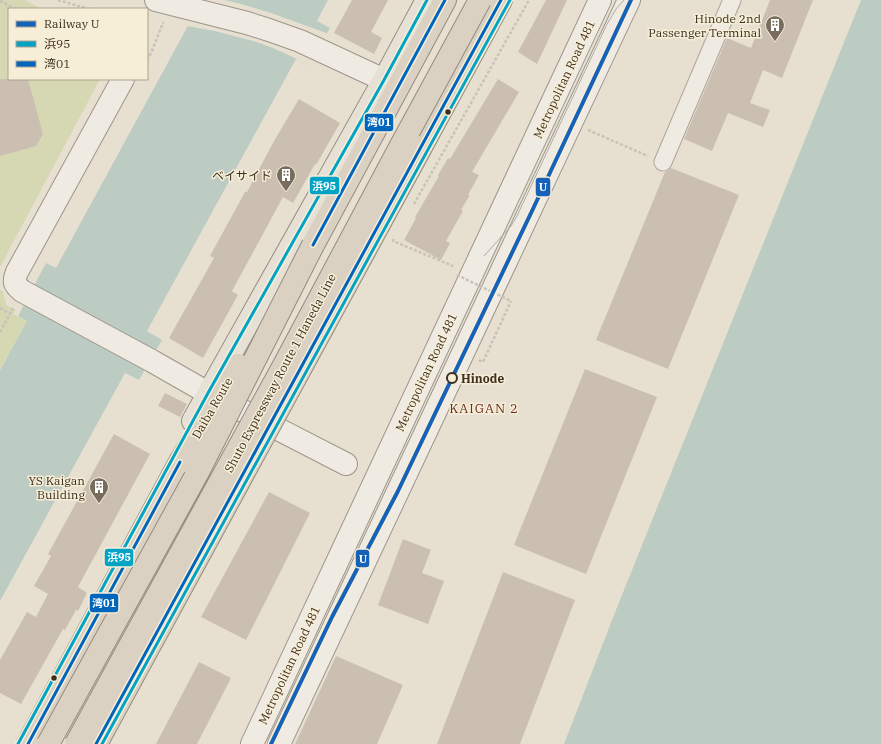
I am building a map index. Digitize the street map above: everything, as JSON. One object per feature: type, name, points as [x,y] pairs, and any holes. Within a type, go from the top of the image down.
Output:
[{"type":"highway","points":[[48,744],[198,472],[313,245],[445,0]]},
{"type":"highway","name":"Shuto Expressway Route 1 Haneda Line","points":[[76,744],[283,367],[480,0]]},
{"type":"highway","points":[[96,744],[501,0]]},
{"type":"highway","points":[[283,367],[421,147]]},
{"type":"highway","name":"Daiba Route","points":[[28,744],[180,462],[313,245]]},
{"type":"highway","points":[[92,744],[186,545]]},
{"type":"main road","points":[[156,0],[269,30],[321,50],[384,80]]},
{"type":"main road","points":[[18,744],[208,393],[384,80],[427,0]]},
{"type":"main road","points":[[102,744],[510,0]]},
{"type":"main road","name":"Metropolitan Road 481","points":[[252,744],[600,0]]},
{"type":"main road","name":"Metropolitan Road 481","points":[[279,744],[629,0]]},
{"type":"main road","points":[[122,80],[17,272],[14,282],[22,298],[152,361],[208,393],[346,464]]},
{"type":"street","points":[[663,162],[732,0]]},
{"type":"path","points":[[58,0],[86,8]]},
{"type":"path","points":[[413,206],[529,0]]},
{"type":"path","points":[[0,1],[14,8]]},
{"type":"path","points":[[148,58],[163,23],[168,20]]},
{"type":"path","points":[[584,129],[663,162]]},
{"type":"path","points":[[397,234],[393,241],[453,266]]},
{"type":"path","points":[[457,275],[511,301],[483,362]]},
{"type":"path","points":[[0,332],[10,314],[22,298]]},
{"type":"path","points":[[0,308],[10,314]]},
{"type":"green space","points":[[0,0],[25,0],[39,8],[8,8],[8,80],[99,80],[0,267]]},
{"type":"green space","points":[[0,290],[3,291],[6,305],[16,310],[13,314],[27,321],[0,369]]},
{"type":"shaded area","points":[[202,0],[328,0],[317,21],[330,28],[308,66],[296,59],[147,331],[162,340],[139,380],[125,373],[0,601],[0,370],[27,321],[18,316],[46,263],[56,268]]},
{"type":"shaded area","points":[[861,0],[881,0],[881,744],[564,744],[614,615]]},
{"type":"pier","points":[[200,0],[224,0],[241,4],[329,34],[316,56],[308,66],[273,48],[253,41],[215,31],[187,26]]},
{"type":"building","points":[[352,0],[388,0],[371,32],[382,38],[374,54],[334,33]]},
{"type":"building","points":[[546,0],[567,0],[537,64],[518,52]]},
{"type":"building","points":[[770,0],[813,0],[782,78],[763,70],[750,103],[770,110],[763,127],[728,113],[712,151],[684,139],[727,38],[751,48]]},
{"type":"building","points":[[0,79],[28,80],[43,134],[36,146],[0,156]]},
{"type":"building","points":[[498,79],[519,92],[472,172],[479,175],[461,210],[463,211],[446,241],[450,243],[441,260],[404,240],[416,218],[415,217],[439,176],[438,175],[448,158],[450,159]]},
{"type":"building","points":[[299,99],[340,123],[293,203],[283,197],[232,291],[238,295],[203,358],[169,338],[214,258],[210,256]]},
{"type":"building","points":[[671,168],[739,195],[668,369],[596,340],[665,172]]},
{"type":"building","points":[[585,369],[657,397],[586,574],[514,545]]},
{"type":"building","points":[[165,393],[187,404],[180,417],[158,406]]},
{"type":"building","points":[[114,434],[150,454],[78,587],[87,593],[78,611],[76,610],[65,630],[63,629],[21,704],[0,693],[0,660],[27,612],[36,617],[48,594],[34,586],[51,556],[48,554]]},
{"type":"building","points":[[269,492],[310,513],[246,640],[201,617]]},
{"type":"building","points":[[403,539],[431,550],[422,573],[444,581],[428,624],[378,605]]},
{"type":"building","points":[[503,572],[575,600],[520,744],[437,744]]},
{"type":"building","points":[[336,656],[403,685],[377,744],[295,744]]},
{"type":"building","points":[[199,662],[231,678],[197,744],[156,744]]},
{"type":"tram line","points":[[484,256],[511,226],[517,216],[607,24],[616,9],[624,0]]},
{"type":"rail line","name":"U","points":[[271,744],[332,617],[398,491],[631,0]]},
{"type":"transit line","name":"浜95","points":[[18,744],[208,393],[384,80],[427,0]]},
{"type":"transit line","name":"湾01","points":[[313,245],[445,0]]},
{"type":"transit line","name":"湾01","points":[[96,744],[501,0]]},
{"type":"transit line","name":"浜95","points":[[102,744],[510,0]]},
{"type":"transit line","name":"湾01","points":[[28,744],[180,462]]},
{"type":"place","name":"Hinode 2nd Passenger Terminal","points":[[775,42]]},
{"type":"place","name":"ベイサイド","points":[[286,192]]},
{"type":"place","name":"Hinode","points":[[452,378]]},
{"type":"place","name":"YS Kaigan Building","points":[[99,504]]},
{"type":"district","name":"KAIGAN 2","points":[[484,408]]}]
